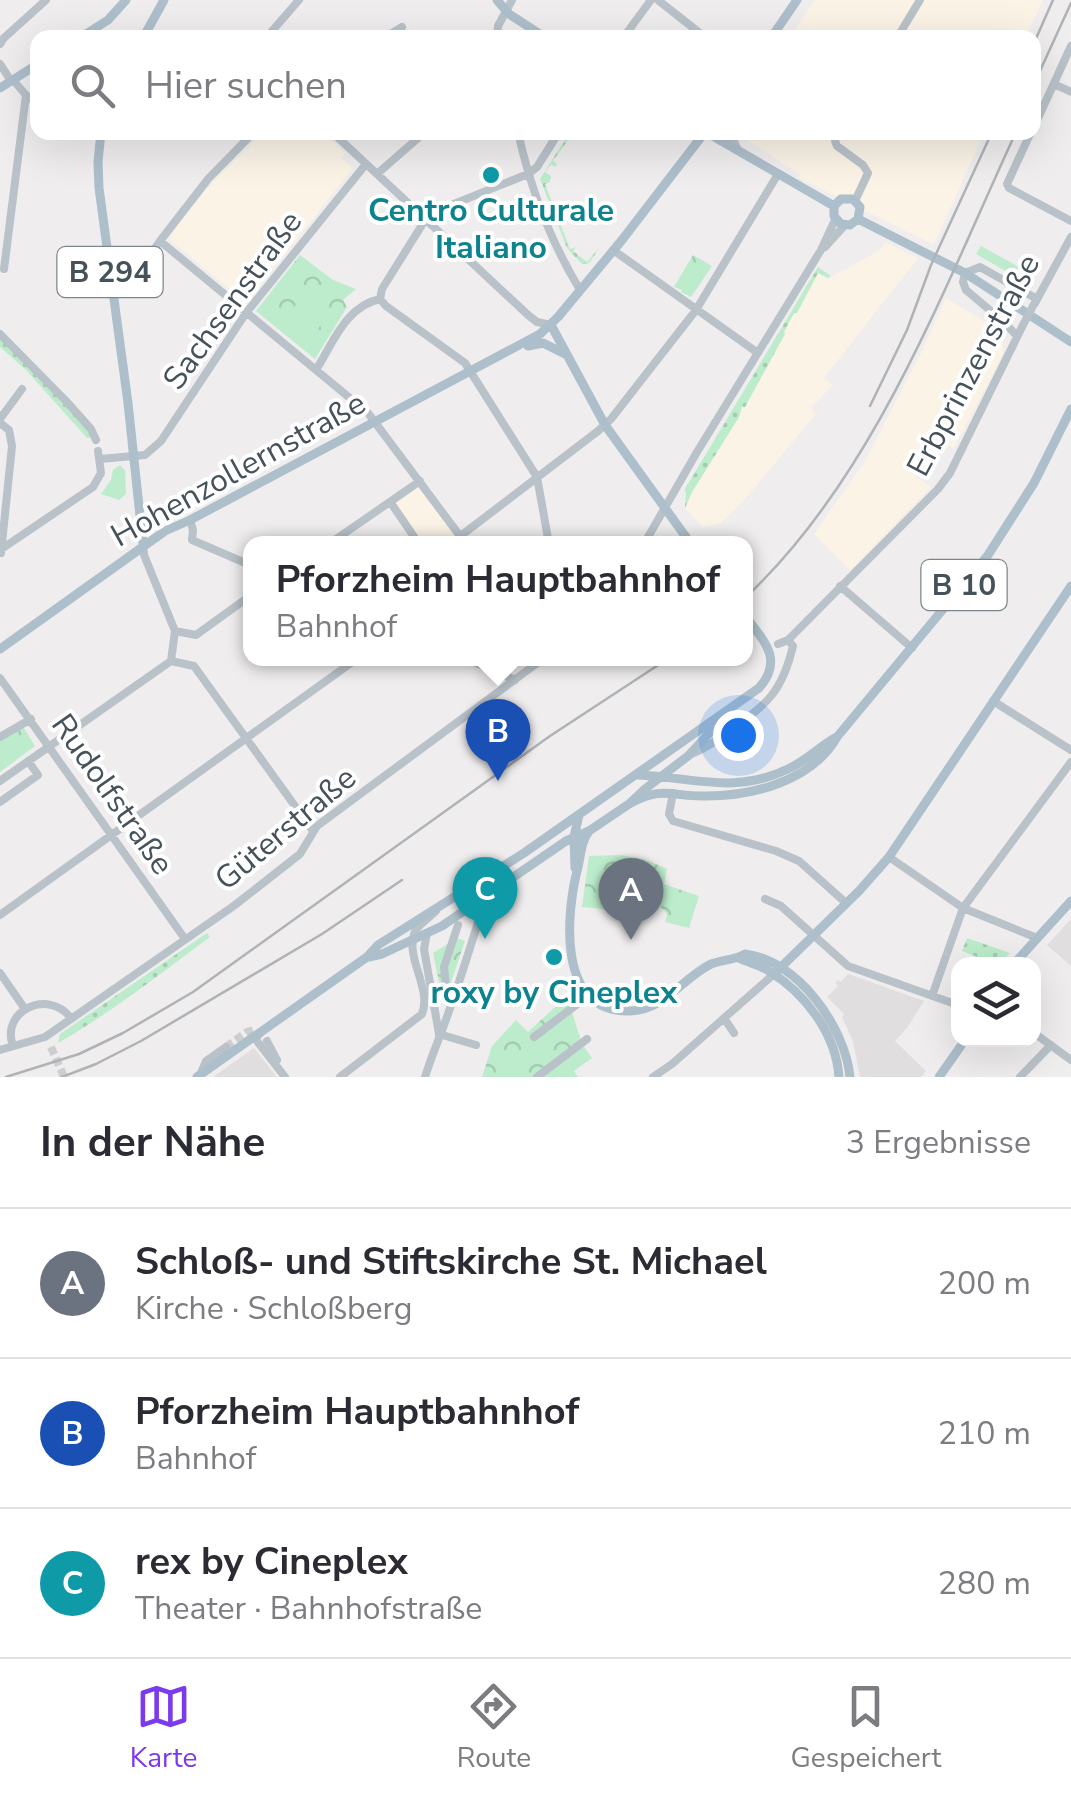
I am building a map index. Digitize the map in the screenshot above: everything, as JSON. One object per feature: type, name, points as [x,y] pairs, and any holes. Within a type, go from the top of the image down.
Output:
[{"type":"main road","points":[[92,30],[126,0]]},
{"type":"main road","points":[[148,30],[164,0]]},
{"type":"main road","points":[[497,0],[534,30]]},
{"type":"main road","points":[[776,30],[798,0]]},
{"type":"main road","points":[[0,88],[30,69]]},
{"type":"main road","name":"B 294","points":[[100,140],[99,188],[143,544]]},
{"type":"main road","name":"Hohenzollernstraße","points":[[0,649],[164,530],[192,525],[537,336],[580,290],[699,140]]},
{"type":"main road","points":[[720,140],[834,206]]},
{"type":"main road","points":[[845,198],[855,201],[860,210],[858,219],[853,224],[840,223],[833,214],[834,206],[845,198]]},
{"type":"main road","points":[[858,219],[965,273],[1071,342]]},
{"type":"main road","points":[[550,324],[604,425],[685,536]]},
{"type":"main road","name":"Hohenzollernstraße","points":[[512,352],[543,344],[568,356]]},
{"type":"main road","name":"B 10","points":[[189,1077],[199,1075],[378,945],[504,867],[635,775],[728,783],[773,775],[793,767],[836,736],[998,541],[1042,470],[1071,409]]},
{"type":"main road","points":[[777,971],[889,857],[1071,587]]},
{"type":"main road","points":[[629,804],[682,760],[769,675],[769,653],[753,628]]},
{"type":"main road","points":[[635,775],[717,716],[730,711]]},
{"type":"main road","name":"B 10","points":[[366,957],[382,954],[427,933],[629,804],[658,792],[728,795],[779,782],[804,772],[830,748],[836,736]]},
{"type":"main road","points":[[676,746],[682,750],[678,773],[689,782]]},
{"type":"main road","points":[[575,876],[574,837],[579,815]]},
{"type":"main road","points":[[589,830],[575,876],[570,920],[570,950],[585,991],[614,1009],[646,1008],[706,967],[745,954],[756,956],[811,995],[829,1016],[842,1042],[850,1077]]},
{"type":"main road","points":[[1020,957],[1071,902]]},
{"type":"main road","points":[[777,971],[820,1022],[834,1048],[839,1077]]},
{"type":"main road","points":[[940,1077],[959,1047]]},
{"type":"street","points":[[0,44],[46,0]]},
{"type":"street","points":[[273,30],[299,0]]},
{"type":"street","points":[[498,30],[512,0]]},
{"type":"street","points":[[630,30],[655,0],[695,30]]},
{"type":"street","points":[[902,30],[920,0]]},
{"type":"street","points":[[398,30],[402,28]]},
{"type":"street","points":[[1041,111],[1071,46]]},
{"type":"street","points":[[0,64],[30,98]]},
{"type":"street","points":[[1054,84],[1071,92]]},
{"type":"street","points":[[4,269],[26,95]]},
{"type":"street","points":[[112,290],[131,283],[208,179],[246,140]]},
{"type":"street","points":[[340,140],[528,315],[537,322],[550,324]]},
{"type":"street","points":[[376,174],[416,140]]},
{"type":"street","points":[[520,140],[528,174],[554,240],[580,290]]},
{"type":"street","points":[[548,536],[537,477],[462,359],[380,298],[382,288],[425,219],[528,174],[554,140]]},
{"type":"street","points":[[734,140],[738,150]]},
{"type":"street","points":[[836,140],[837,146],[868,172],[855,201]]},
{"type":"street","points":[[1027,140],[1009,177],[1009,188],[1071,221]]},
{"type":"street","name":"Sachsenstraße","points":[[134,456],[148,453],[164,437],[246,313],[366,164]]},
{"type":"street","points":[[469,536],[604,425],[696,310],[778,174]]},
{"type":"street","points":[[649,536],[840,223]]},
{"type":"street","name":"Erbprinzenstraße","points":[[682,760],[708,747],[771,698],[790,661],[793,646],[783,642],[950,473],[1071,237]]},
{"type":"street","points":[[160,241],[376,421],[461,536]]},
{"type":"street","points":[[613,250],[758,353]]},
{"type":"street","points":[[1018,336],[966,290],[965,273],[980,267],[1036,301]]},
{"type":"street","points":[[316,370],[354,310],[380,298]]},
{"type":"street","points":[[0,334],[66,401],[96,440]]},
{"type":"street","points":[[8,430],[0,421],[22,389]]},
{"type":"street","points":[[0,552],[12,446],[8,430],[10,407]]},
{"type":"street","points":[[0,552],[94,487],[101,473],[99,455],[134,456]]},
{"type":"street","points":[[341,536],[420,481]]},
{"type":"street","points":[[390,503],[413,536]]},
{"type":"street","points":[[192,525],[192,540],[243,562]]},
{"type":"street","points":[[0,781],[171,661],[176,631],[143,544]]},
{"type":"street","points":[[840,586],[912,648]]},
{"type":"street","points":[[176,631],[196,634],[243,601]]},
{"type":"street","points":[[171,661],[194,666],[313,831]]},
{"type":"street","points":[[0,914],[347,666]]},
{"type":"street","points":[[483,666],[515,680]]},
{"type":"street","name":"Güterstraße","points":[[0,1050],[45,1037],[185,939],[296,858],[317,826],[533,666]]},
{"type":"street","name":"Rudolfstraße","points":[[0,678],[185,939]]},
{"type":"street","points":[[993,701],[1071,750]]},
{"type":"street","points":[[0,737],[30,719]]},
{"type":"street","points":[[0,802],[38,774],[28,761]]},
{"type":"street","points":[[932,996],[963,908],[1071,762]]},
{"type":"street","points":[[673,793],[673,821],[799,861],[846,903]]},
{"type":"street","points":[[889,857],[963,908],[1037,938]]},
{"type":"street","points":[[438,1034],[454,1000],[484,898]]},
{"type":"street","points":[[766,898],[781,906],[848,966],[951,1003]]},
{"type":"street","points":[[340,1077],[422,1014],[425,1004],[413,940],[417,928],[440,907]]},
{"type":"street","points":[[454,1000],[447,995],[444,967],[458,925]]},
{"type":"street","points":[[425,1077],[438,1034],[424,949],[427,933]]},
{"type":"street","points":[[413,940],[424,949]]},
{"type":"street","points":[[653,1077],[777,971]]},
{"type":"street","points":[[0,973],[26,1009]]},
{"type":"street","points":[[534,1037],[580,1002],[585,991]]},
{"type":"street","points":[[12,1046],[8,1029],[26,1009],[44,1003],[57,1005],[71,1018]]},
{"type":"street","points":[[724,1018],[734,1033]]},
{"type":"street","points":[[438,1034],[476,1045]]},
{"type":"street","points":[[253,1036],[286,1077]]},
{"type":"street","points":[[45,1037],[51,1046]]},
{"type":"street","points":[[538,1077],[587,1038]]},
{"type":"street","points":[[1041,1038],[1071,1060]]},
{"type":"street","points":[[268,1041],[286,1077]]},
{"type":"street","points":[[1020,1077],[1051,1045]]},
{"type":"street","points":[[199,1075],[206,1062],[226,1047]]},
{"type":"shaded area","points":[[815,0],[1043,0],[1029,30],[794,30]]},
{"type":"shaded area","points":[[255,140],[331,140],[345,153],[341,158],[353,168],[245,302],[169,239],[211,184]]},
{"type":"shaded area","points":[[981,140],[934,245],[799,178],[800,174],[750,142]]},
{"type":"shaded area","points":[[885,242],[918,258],[824,378],[833,385],[811,408],[816,414],[720,524],[703,527],[685,508],[818,272],[829,278],[879,251]]},
{"type":"shaded area","points":[[946,298],[1003,332],[1003,354],[954,448],[939,441],[915,476],[931,487],[850,570],[814,534],[864,463]]},
{"type":"shaded area","points":[[420,486],[455,534],[417,536],[394,505]]},
{"type":"shaded area","points":[[1071,919],[1071,966],[1047,945]]},
{"type":"shaded area","points":[[848,974],[924,1001],[895,1041],[926,1071],[921,1077],[860,1077],[844,1014],[827,997],[838,986],[835,983]]},
{"type":"shaded area","points":[[254,1048],[277,1077],[213,1077]]},
{"type":"green space","points":[[565,140],[568,140],[553,161],[555,167],[551,164],[545,172],[551,176],[545,184],[570,249],[576,247],[573,251],[587,262],[600,247],[589,263],[582,264],[567,248],[540,179]]},
{"type":"green space","points":[[981,246],[1019,267],[1014,276],[976,254]]},
{"type":"green space","points":[[300,255],[333,280],[356,289],[343,300],[347,307],[315,359],[256,311]]},
{"type":"green space","points":[[693,255],[712,266],[691,297],[674,287]]},
{"type":"green space","points":[[818,267],[831,276],[818,273],[685,508],[685,489]]},
{"type":"green space","points":[[298,302],[323,322],[307,343],[282,323]]},
{"type":"green space","points":[[0,337],[91,433],[90,438],[0,347]]},
{"type":"green space","points":[[120,465],[125,470],[126,494],[119,500],[101,494],[113,470]]},
{"type":"green space","points":[[22,725],[35,746],[0,772],[0,738]]},
{"type":"green space","points":[[621,855],[667,869],[664,884],[699,896],[689,928],[665,922],[667,914],[659,905],[640,907],[615,921],[614,910],[582,907],[589,856]]},
{"type":"green space","points":[[207,933],[210,937],[154,979],[58,1043],[60,1034]]},
{"type":"green space","points":[[457,938],[465,941],[446,997],[442,997],[433,953]]},
{"type":"green space","points":[[967,938],[1010,953],[1006,957],[977,957],[962,951]]},
{"type":"green space","points":[[567,996],[582,1044],[592,1058],[574,1071],[578,1077],[482,1077],[492,1046],[516,1020],[528,1032]]},
{"type":"tunnel","points":[[226,1047],[254,1030],[267,1041]]},
{"type":"tunnel","points":[[51,1047],[64,1077]]},
{"type":"railway","points":[[1040,30],[1053,0]]},
{"type":"railway","points":[[1041,69],[1071,3]]},
{"type":"railway","points":[[870,406],[988,140]]},
{"type":"railway","points":[[753,590],[832,496],[868,439],[932,317],[1012,140]]},
{"type":"railway","points":[[6,1077],[79,1054],[193,992],[550,736],[657,666]]},
{"type":"railway","points":[[62,1077],[141,1041],[322,934],[402,880]]},
{"type":"place","name":"Centro Culturale Italiano","points":[[491,175]]},
{"type":"place","name":"Pforzheim Hauptbahnhof","points":[[498,781]]},
{"type":"place","name":"rex by Cineplex","points":[[485,939]]},
{"type":"place","name":"Schloß- und Stiftskirche St. Michael","points":[[631,940]]},
{"type":"place","name":"roxy by Cineplex","points":[[554,957]]}]
